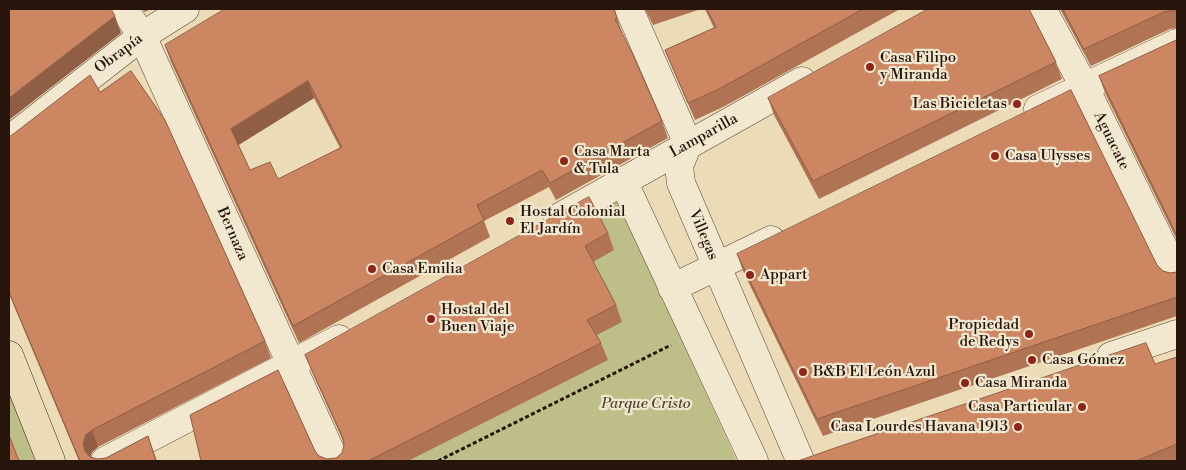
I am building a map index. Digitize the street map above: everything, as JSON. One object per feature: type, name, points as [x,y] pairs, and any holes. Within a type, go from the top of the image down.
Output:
[{"type":"main road","points":[[9,355],[50,461]]},
{"type":"street","name":"Bernaza","points":[[124,9],[142,36],[335,461]]},
{"type":"street","name":"Obrapía","points":[[9,140],[142,36],[185,9]]},
{"type":"street","points":[[629,9],[688,144]]},
{"type":"street","name":"Aguacate","points":[[1042,9],[1084,86],[1177,275]]},
{"type":"street","points":[[1013,121],[1177,43]]},
{"type":"street","name":"Lamparilla","points":[[534,231],[828,67]]},
{"type":"street","name":"Villegas","points":[[688,144],[679,166],[681,183],[717,267],[806,458]]},
{"type":"street","points":[[617,185],[672,288],[754,461]]},
{"type":"street","points":[[672,288],[793,229]]},
{"type":"street","points":[[105,461],[292,365],[361,327]]},
{"type":"street","points":[[1084,365],[1177,334]]},
{"type":"path","points":[[438,461],[694,334]]},
{"type":"green space","name":"Parque Cristo","points":[[616,197],[737,461],[408,461],[593,337],[591,263],[593,210]]},
{"type":"green space","points":[[9,387],[38,461],[9,461]]},
{"type":"building","points":[[9,9],[111,9],[115,16],[9,98]]},
{"type":"building","points":[[225,9],[614,9],[617,18],[615,19],[662,121],[550,183],[542,170],[477,205],[484,220],[293,326],[165,45]],"holes":[[[308,81],[342,147],[278,179],[270,162],[250,170],[231,129]]]},
{"type":"building","points":[[707,9],[863,9],[719,89],[688,103],[665,50],[716,27]]},
{"type":"building","points":[[928,9],[1029,9],[1056,62],[813,181],[768,98]]},
{"type":"building","points":[[1063,9],[1177,9],[1177,12],[1173,10],[1164,12],[1084,49]]},
{"type":"building","points":[[1177,40],[1177,236],[1099,76]]},
{"type":"building","points":[[131,71],[165,120],[265,341],[92,430],[86,435],[83,443],[85,451],[90,457],[98,459],[106,458],[148,436],[156,461],[80,461],[9,292],[9,137],[90,75],[100,92]]},
{"type":"building","points":[[1071,90],[1157,265],[1163,271],[1177,272],[1177,297],[817,419],[737,254]]},
{"type":"building","points":[[589,197],[608,233],[585,246],[616,305],[587,320],[601,343],[368,461],[201,461],[190,415],[278,370],[315,451],[319,456],[327,459],[336,458],[342,453],[343,438],[305,355]]},
{"type":"building","points":[[1146,343],[1155,364],[1177,357],[1177,444],[1136,461],[798,461],[832,449]]},
{"type":"building","points":[[9,435],[19,461],[9,461]]},
{"type":"place","name":"Casa Filipo y Miranda","points":[[870,67]]},
{"type":"place","name":"Las Bicicletas","points":[[1017,104]]},
{"type":"place","name":"Casa Ulysses","points":[[995,156]]},
{"type":"place","name":"Casa Marta & Tula","points":[[564,161]]},
{"type":"place","name":"Hostal Colonial El Jardín","points":[[510,221]]},
{"type":"place","name":"Casa Emilia","points":[[372,269]]},
{"type":"place","name":"Appart","points":[[750,275]]},
{"type":"place","name":"Hostal del Buen Viaje","points":[[431,319]]},
{"type":"place","name":"Propiedad de Redys","points":[[1029,334]]},
{"type":"place","name":"Casa Gómez","points":[[1032,360]]},
{"type":"place","name":"B&B El León Azul","points":[[803,372]]},
{"type":"place","name":"Casa Miranda","points":[[965,383]]},
{"type":"place","name":"Casa Particular","points":[[1082,407]]},
{"type":"place","name":"Casa Lourdes Havana 1913","points":[[1018,427]]}]
